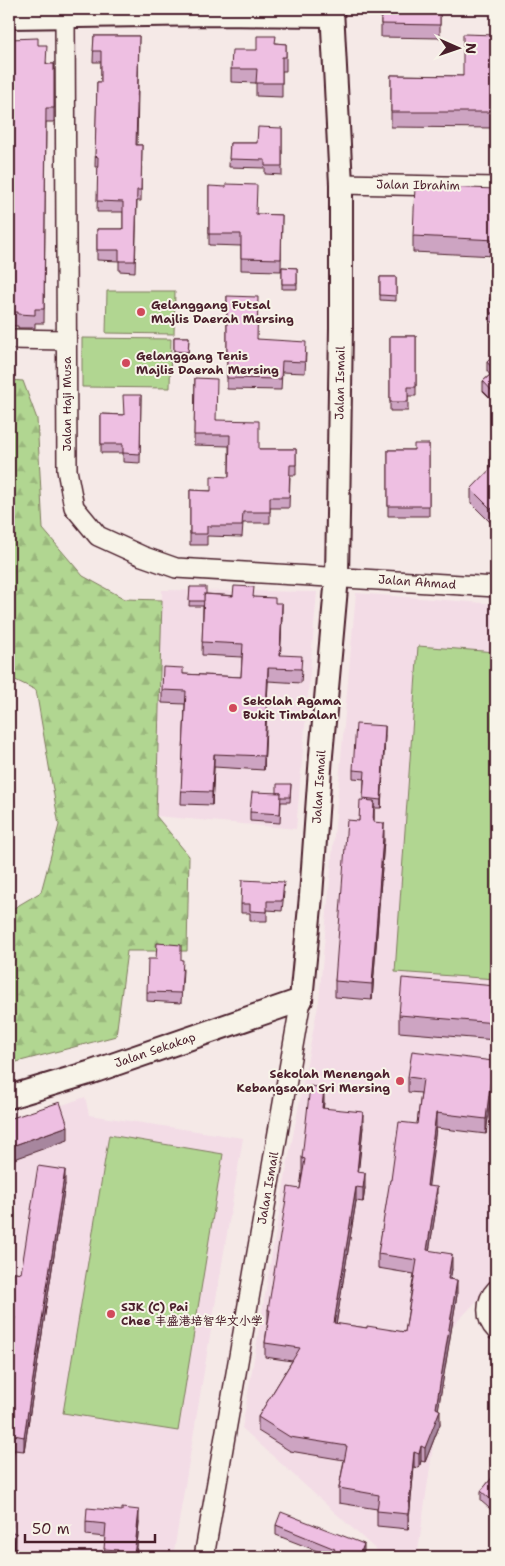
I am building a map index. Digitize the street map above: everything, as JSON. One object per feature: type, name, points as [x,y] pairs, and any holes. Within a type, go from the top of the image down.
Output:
[{"type":"street","points":[[9,17],[216,12],[332,12]]},
{"type":"street","name":"Jalan Ismail","points":[[204,1557],[301,1000],[338,577],[340,184],[332,12]]},
{"type":"street","name":"Jalan Haji Musa","points":[[65,16],[67,470],[74,508],[98,536],[142,556],[176,568],[338,577]]},
{"type":"street","name":"Jalan Ibrahim","points":[[340,184],[496,186]]},
{"type":"street","points":[[9,339],[66,340]]},
{"type":"street","name":"Jalan Ahmad","points":[[338,577],[496,586]]},
{"type":"street","name":"Jalan Sekakap","points":[[9,1097],[92,1072],[301,1000]]},
{"type":"street","points":[[496,1290],[491,1295],[488,1306],[488,1316],[491,1325],[496,1330]]},
{"type":"shaded area","name":"Sekolah Agama Bukit Timbalan","points":[[162,590],[317,592],[296,829],[156,816]]},
{"type":"shaded area","name":"Sekolah Menengah Kebangsaan Sri Mersing","points":[[356,593],[496,604],[496,1281],[450,1329],[417,1557],[384,1557],[242,1428],[288,1162],[319,1000]]},
{"type":"shaded area","name":"SJK (C) Pai Chee 丰盛港培智华文小学","points":[[85,1097],[89,1115],[243,1138],[173,1557],[9,1557],[9,1124]]},
{"type":"green space","name":"Gelanggang Futsal Majlis Daerah Mersing","points":[[107,291],[175,291],[174,334],[106,333]]},
{"type":"green space","name":"Gelanggang Tenis Majlis Daerah Mersing","points":[[82,338],[171,339],[170,388],[82,387]]},
{"type":"green space","points":[[9,380],[23,381],[37,419],[43,529],[83,576],[125,599],[162,600],[156,816],[189,856],[187,951],[127,951],[116,1036],[9,1064],[9,911],[41,892],[59,825],[36,690],[9,677]]},
{"type":"green space","points":[[418,646],[496,652],[496,979],[395,972]]},
{"type":"green space","points":[[109,1135],[223,1154],[178,1431],[63,1413]]},
{"type":"building","points":[[381,9],[440,9],[440,25],[381,24]]},
{"type":"building","points":[[463,34],[496,35],[496,112],[391,112],[391,75],[463,76]]},
{"type":"building","points":[[94,36],[139,36],[136,145],[142,145],[141,190],[137,190],[135,261],[119,261],[119,250],[97,250],[97,229],[123,229],[123,202],[97,201],[98,157],[95,156],[97,82],[101,82],[101,51],[93,51]]},
{"type":"building","points":[[257,36],[276,36],[275,43],[286,44],[286,57],[282,57],[282,83],[256,83],[257,69],[231,69],[232,50],[257,50]]},
{"type":"building","points":[[38,38],[38,45],[47,45],[46,64],[54,64],[54,108],[46,108],[44,309],[35,309],[35,315],[9,312],[9,39]]},
{"type":"building","points":[[258,127],[282,128],[282,166],[265,166],[265,160],[229,159],[230,143],[257,143]]},
{"type":"building","points":[[226,184],[257,185],[256,214],[282,215],[281,259],[241,258],[241,234],[209,234],[209,186],[226,187]]},
{"type":"building","points":[[415,186],[496,189],[496,240],[413,236]]},
{"type":"building","points":[[282,267],[297,268],[297,284],[282,284]]},
{"type":"building","points":[[380,277],[396,277],[396,296],[380,295]]},
{"type":"building","points":[[227,296],[258,297],[257,339],[306,342],[305,362],[282,361],[281,379],[227,378]]},
{"type":"building","points":[[490,298],[496,298],[496,313],[490,313]]},
{"type":"building","points":[[390,336],[416,336],[416,387],[408,387],[408,402],[390,402]]},
{"type":"building","points":[[174,337],[189,337],[188,352],[174,351]]},
{"type":"building","points":[[496,353],[496,390],[494,393],[483,381],[495,371],[487,362]]},
{"type":"building","points":[[195,378],[217,379],[216,420],[259,421],[259,449],[296,449],[296,465],[290,465],[289,497],[270,497],[270,512],[243,512],[242,526],[207,526],[207,534],[190,534],[190,490],[211,491],[211,476],[229,477],[230,435],[194,435]]},
{"type":"building","points":[[123,395],[141,395],[140,454],[123,453],[123,444],[101,444],[101,414],[124,415]]},
{"type":"building","points":[[414,444],[429,444],[429,506],[388,506],[388,450],[414,450]]},
{"type":"building","points":[[496,450],[496,463],[490,457]]},
{"type":"building","points":[[496,463],[496,504],[491,509],[471,489]]},
{"type":"building","points":[[234,586],[254,587],[253,597],[275,598],[275,603],[282,603],[280,655],[302,656],[301,669],[268,668],[264,756],[214,754],[212,792],[181,791],[186,691],[162,690],[163,667],[183,668],[183,674],[241,677],[243,644],[202,642],[204,594],[233,596]]},
{"type":"building","points":[[190,587],[206,587],[204,601],[189,601]]},
{"type":"building","points":[[356,724],[385,726],[381,800],[363,798],[365,771],[353,770]]},
{"type":"building","points":[[277,784],[291,784],[290,797],[280,797],[281,793],[277,793]]},
{"type":"building","points":[[252,792],[281,793],[280,814],[250,812]]},
{"type":"building","points":[[360,800],[374,801],[373,822],[384,823],[372,984],[335,981],[347,820],[359,821]]},
{"type":"building","points":[[242,880],[284,882],[282,901],[267,901],[267,912],[250,911],[250,904],[241,904]]},
{"type":"building","points":[[157,943],[181,945],[181,960],[183,960],[181,993],[147,992],[148,959],[156,959]]},
{"type":"building","points":[[402,978],[496,986],[496,1023],[399,1015]]},
{"type":"building","points":[[412,1051],[493,1061],[486,1119],[436,1113],[427,1186],[437,1187],[427,1250],[452,1254],[448,1279],[457,1280],[436,1408],[440,1410],[425,1448],[421,1446],[419,1454],[414,1452],[408,1514],[377,1511],[379,1495],[339,1488],[347,1446],[290,1437],[258,1417],[300,1348],[265,1343],[270,1310],[268,1310],[288,1187],[300,1189],[305,1159],[302,1158],[310,1086],[324,1088],[322,1108],[363,1112],[357,1172],[365,1173],[363,1188],[356,1187],[334,1323],[405,1332],[417,1260],[378,1254],[399,1122],[417,1124],[423,1079],[408,1077]]},
{"type":"building","points":[[60,1102],[68,1126],[9,1147],[9,1119]]},
{"type":"building","points":[[38,1166],[65,1170],[24,1437],[14,1435],[9,1464],[9,1357],[15,1317],[9,1317],[9,1271],[21,1273]]},
{"type":"building","points":[[496,1473],[496,1504],[481,1491]]},
{"type":"building","points":[[87,1508],[122,1511],[122,1508],[139,1510],[134,1557],[118,1557],[118,1550],[104,1549],[106,1524],[86,1522]]},
{"type":"building","points":[[9,1511],[12,1511],[9,1532]]},
{"type":"building","points":[[281,1512],[364,1544],[359,1557],[352,1557],[334,1551],[335,1549],[276,1525]]},
{"type":"building","points":[[9,1532],[16,1533],[12,1557],[9,1557]]},
{"type":"place","name":"Gelanggang Futsal Majlis Daerah Mersing","points":[[141,312]]},
{"type":"place","name":"Gelanggang Tenis Majlis Daerah Mersing","points":[[126,363]]},
{"type":"place","name":"Sekolah Agama Bukit Timbalan","points":[[233,708]]},
{"type":"place","name":"Sekolah Menengah Kebangsaan Sri Mersing","points":[[400,1081]]},
{"type":"place","name":"SJK (C) Pai Chee 丰盛港培智华文小学","points":[[111,1314]]}]
